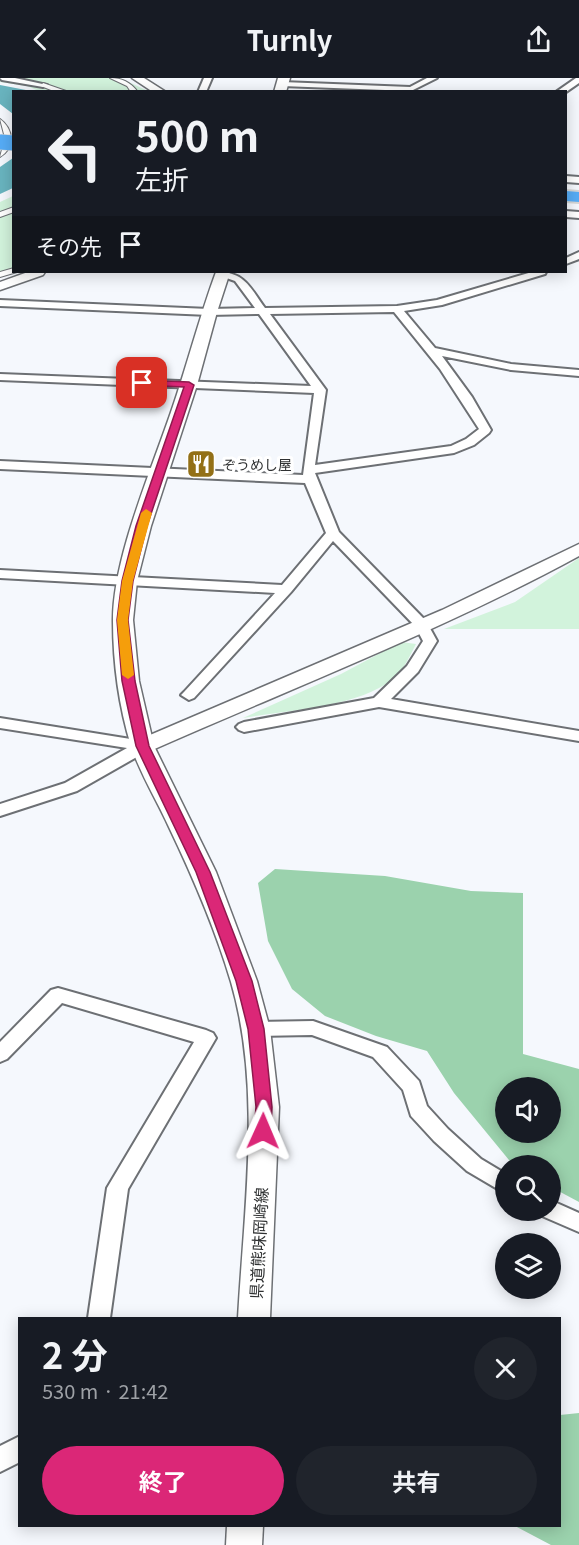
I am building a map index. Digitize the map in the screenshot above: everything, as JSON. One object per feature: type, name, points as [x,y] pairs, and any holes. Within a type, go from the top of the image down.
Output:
[{"type":"main road","name":"県道熊味岡崎線","points":[[223,273],[209,312],[189,385],[142,526],[128,581],[123,630],[128,681],[143,746],[203,872],[244,981],[256,1029],[264,1107],[254,1317]]},
{"type":"main road","points":[[244,1545],[245,1527]]},
{"type":"street","points":[[2,78],[58,90]]},
{"type":"street","points":[[113,78],[129,85],[133,90]]},
{"type":"street","points":[[137,78],[158,90]]},
{"type":"street","points":[[282,85],[411,89],[433,78]]},
{"type":"street","points":[[563,90],[579,80]]},
{"type":"street","points":[[0,121],[9,137],[8,145],[0,155]]},
{"type":"street","points":[[0,286],[36,273]]},
{"type":"street","points":[[225,273],[239,279],[320,390],[309,475],[333,533],[421,624],[430,641],[413,669],[378,702]]},
{"type":"street","points":[[0,303],[209,312],[397,309],[438,303],[538,273]]},
{"type":"street","points":[[0,465],[160,472],[309,475],[454,449],[470,442],[485,430],[473,408],[434,351],[397,309]]},
{"type":"street","points":[[434,351],[511,366],[577,370]]},
{"type":"street","points":[[0,377],[320,390]]},
{"type":"street","points":[[189,695],[286,590],[333,533]]},
{"type":"street","points":[[0,810],[71,787],[143,746],[524,579],[579,549]]},
{"type":"street","points":[[0,574],[286,590]]},
{"type":"street","points":[[244,727],[378,702],[579,736]]},
{"type":"street","points":[[0,723],[143,746]]},
{"type":"street","points":[[0,1054],[58,995],[206,1038],[118,1188],[99,1317]]},
{"type":"street","points":[[256,1029],[313,1028],[380,1052],[412,1087],[418,1110],[441,1136],[474,1165],[495,1178]]},
{"type":"street","points":[[561,1214],[579,1223]]},
{"type":"street","points":[[0,1460],[18,1449]]},
{"type":"green space","points":[[0,78],[120,78],[146,90],[37,90],[27,86],[0,82]]},
{"type":"green space","points":[[12,196],[13,273],[0,277],[0,202]]},
{"type":"green space","points":[[579,558],[579,629],[444,629],[515,602]]},
{"type":"green space","points":[[401,642],[416,644],[400,672],[378,689],[341,702],[243,718],[341,674]]},
{"type":"green space","points":[[275,869],[385,876],[471,891],[523,893],[523,1054],[579,1069],[579,1202],[561,1192],[561,1155],[505,1155],[454,1093],[427,1051],[376,1036],[325,1016],[292,989],[268,941],[258,883]]},
{"type":"green space","points":[[579,1413],[579,1545],[551,1545],[517,1527],[561,1527],[561,1415]]},
{"type":"water","points":[[0,85],[26,90],[12,90],[12,113],[0,104]]},
{"type":"water","points":[[12,159],[12,188],[0,194],[0,167]]},
{"type":"slow traffic","points":[[128,675],[123,620],[128,581],[146,513]]},
{"type":"place","name":"ぞうめし屋","points":[[201,464]]},
{"type":"route","points":[[142,383],[189,385],[142,526],[128,581],[123,620],[128,681],[143,746],[203,872],[244,981],[256,1029],[264,1107],[263,1131]]}]
